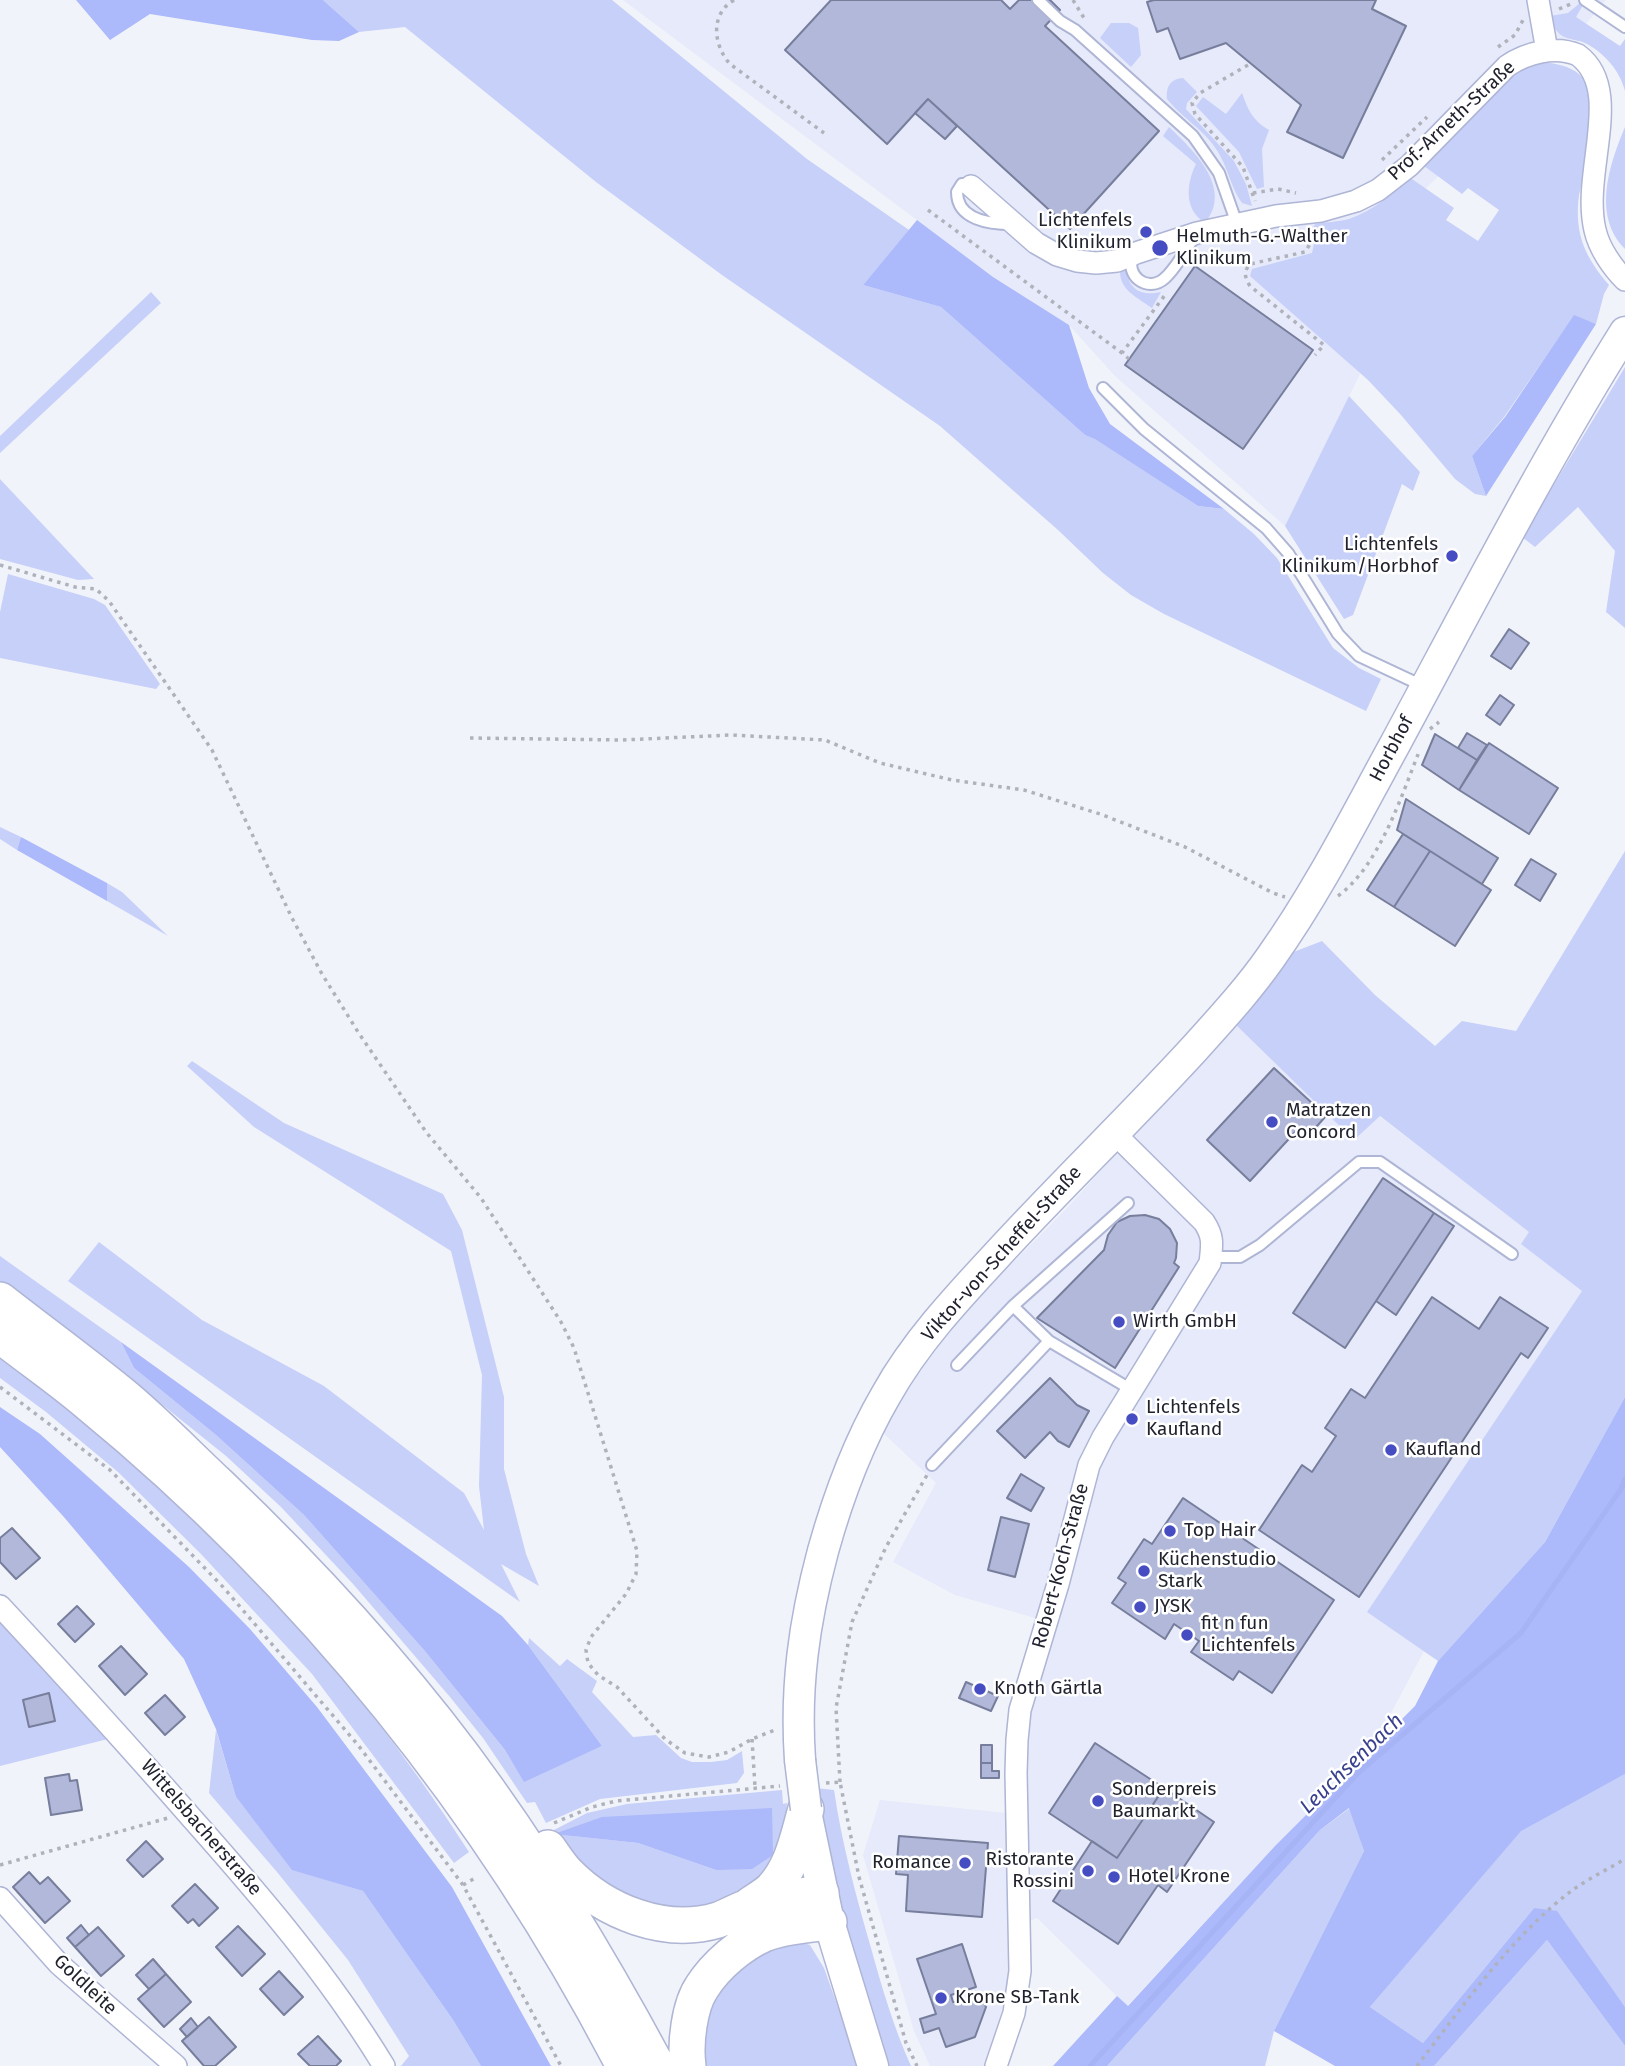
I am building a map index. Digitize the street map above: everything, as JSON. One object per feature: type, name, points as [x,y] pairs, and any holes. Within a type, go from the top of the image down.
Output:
[{"type":"highway","points":[[0,1300],[126,1398],[267,1531],[351,1620],[463,1756],[535,1832],[567,1873],[603,1902],[632,1915],[661,1923],[690,1924],[718,1920],[744,1909],[786,1898],[825,1908]]},
{"type":"highway","points":[[0,1335],[88,1403],[159,1465],[247,1549],[332,1639],[404,1724],[498,1855],[564,1958],[624,2066]]},
{"type":"highway","points":[[463,1756],[547,1877],[620,1997],[657,2066]]},
{"type":"highway","points":[[744,1909],[771,1891],[784,1874],[795,1847],[803,1792]]},
{"type":"highway","points":[[688,2066],[686,2049],[690,2022],[701,1988],[735,1951],[765,1934],[825,1908]]},
{"type":"main road","name":"Horbhof","points":[[1115,1133],[1220,1020],[1271,957],[1306,904],[1538,479],[1625,332]]},
{"type":"main road","name":"Viktor-von-Scheffel-Straße","points":[[873,2066],[825,1908],[803,1792],[800,1760],[799,1673],[819,1567],[834,1509],[876,1413],[921,1342],[963,1291],[1115,1133]]},
{"type":"street","points":[[1538,9],[1547,51]]},
{"type":"street","name":"Prof.-Arneth-Straße","points":[[971,186],[1036,243],[1056,255],[1096,263],[1117,261],[1197,233],[1259,219],[1321,211],[1356,201],[1378,190],[1409,166],[1507,66],[1520,57],[1547,51],[1573,53],[1584,58],[1602,73],[1610,86],[1614,107],[1611,132],[1593,203],[1595,230],[1607,257],[1625,280]]},
{"type":"street","points":[[1115,1133],[1204,1222],[1212,1234],[1211,1256]]},
{"type":"street","name":"Robert-Koch-Straße","points":[[996,2066],[1014,2013],[1020,1971],[1016,1773],[1020,1710],[1058,1584],[1089,1465],[1103,1437],[1210,1263],[1211,1256]]},
{"type":"street","name":"Wittelsbacherstraße","points":[[0,1606],[154,1773],[261,1895],[327,1979],[384,2066]]},
{"type":"street","name":"Goldleite","points":[[0,1898],[59,1964],[176,2066]]},
{"type":"lane","points":[[1038,0],[1193,136],[1219,173],[1237,224]]},
{"type":"lane","points":[[1585,0],[1625,27]]},
{"type":"lane","points":[[1136,253],[1132,259],[1132,271],[1138,280],[1146,284],[1156,284],[1164,280],[1197,233]]},
{"type":"lane","points":[[1103,388],[1144,429],[1266,528],[1288,553],[1338,635],[1359,656],[1426,687]]},
{"type":"lane","points":[[1211,1256],[1240,1257],[1260,1245],[1359,1162],[1380,1162],[1512,1254]]},
{"type":"lane","points":[[957,1365],[1013,1306],[1128,1203]]},
{"type":"lane","points":[[1013,1306],[1049,1341],[1132,1390]]},
{"type":"lane","points":[[932,1465],[1049,1341]]},
{"type":"path","points":[[734,0],[720,12],[716,27],[722,55],[730,64],[824,133]]},
{"type":"path","points":[[1494,51],[1515,35],[1520,22],[1538,9],[1562,8],[1574,0]]},
{"type":"path","points":[[1248,65],[1200,93],[1192,103],[1195,114],[1243,167],[1259,219]]},
{"type":"path","points":[[1376,166],[1433,112]]},
{"type":"path","points":[[1253,193],[1278,189],[1306,194]]},
{"type":"path","points":[[928,210],[1129,359]]},
{"type":"path","points":[[1293,231],[1305,235],[1308,239],[1310,244],[1305,253],[1250,264],[1245,274],[1250,286],[1324,345],[1315,355]]},
{"type":"path","points":[[1122,354],[1166,294]]},
{"type":"path","points":[[0,565],[75,587],[96,589],[109,601],[212,750],[292,918],[322,974],[426,1132],[481,1198],[561,1322],[574,1348],[637,1551],[636,1574],[626,1594],[591,1637],[586,1650],[588,1663],[598,1675],[617,1687],[665,1739],[685,1753],[709,1757],[729,1752],[752,1739],[755,1787]]},
{"type":"path","points":[[470,738],[622,740],[731,735],[825,740],[880,763],[951,780],[1024,790],[1100,814],[1185,846],[1273,893]]},
{"type":"path","points":[[0,1387],[110,1471],[224,1588],[358,1745],[463,1885],[561,2066]]},
{"type":"path","points":[[917,2066],[906,2043],[859,1877],[840,1782],[836,1708],[852,1622],[886,1547],[932,1465]]},
{"type":"path","points":[[546,1827],[592,1807],[616,1801],[755,1787],[803,1792],[840,1782]]},
{"type":"path","points":[[0,1865],[187,1812]]},
{"type":"path","points":[[1418,2066],[1470,1997],[1532,1926],[1574,1889],[1625,1859]]},
{"type":"path","points":[[463,1885],[475,1878]]},
{"type":"shaded area","points":[[76,0],[323,0],[359,32],[339,41],[312,40],[150,14],[110,40]]},
{"type":"shaded area","points":[[323,0],[612,0],[807,159],[909,230],[863,285],[941,307],[1085,435],[1094,438],[1198,506],[1224,509],[1254,534],[1277,558],[1333,648],[1359,668],[1381,679],[1366,711],[1164,614],[1131,595],[940,426],[722,275],[596,182],[405,27],[359,32]]},
{"type":"shaded area","name":"Helmuth-G.-Walther Klinikum","points":[[623,0],[1606,0],[1471,144],[1307,305],[1360,374],[1285,526],[1115,376],[1069,325],[993,277]]},
{"type":"shaded area","points":[[1580,3],[1583,5],[1576,17],[1620,46],[1625,39],[1625,91],[1616,70],[1606,58],[1587,44],[1561,35],[1554,27],[1550,16],[1568,13]]},
{"type":"shaded area","points":[[1111,23],[1129,23],[1138,28],[1141,55],[1131,67],[1100,38]]},
{"type":"shaded area","points":[[1542,62],[1573,70],[1596,93],[1588,164],[1579,195],[1578,222],[1588,255],[1609,285],[1596,324],[1574,316],[1504,417],[1472,456],[1486,496],[1475,494],[1455,479],[1368,380],[1250,276],[1252,269],[1312,253],[1314,244],[1310,234],[1315,224],[1349,219],[1374,207],[1409,177],[1454,208],[1446,220],[1478,241],[1499,210],[1468,188],[1462,194],[1420,163],[1510,78],[1526,67]]},
{"type":"shaded area","points":[[1183,78],[1197,92],[1187,103],[1186,109],[1234,161],[1246,184],[1252,206],[1242,203],[1238,197],[1213,144],[1167,99],[1170,84]]},
{"type":"shaded area","points":[[1242,93],[1252,114],[1269,130],[1262,149],[1264,187],[1257,189],[1239,152],[1196,106],[1203,97],[1226,114]]},
{"type":"shaded area","points":[[1169,127],[1198,157],[1212,181],[1214,206],[1208,219],[1201,220],[1192,208],[1189,186],[1196,164],[1163,136]]},
{"type":"shaded area","points":[[1625,127],[1625,249],[1615,236],[1606,206],[1609,174]]},
{"type":"shaded area","points":[[917,220],[993,277],[1069,325],[1089,388],[1110,424],[1224,509],[1198,506],[1085,435],[941,307],[863,285]]},
{"type":"shaded area","points":[[1123,269],[1130,283],[1138,290],[1148,293],[1161,292],[1152,308],[1126,289],[1120,272]]},
{"type":"shaded area","points":[[151,292],[161,303],[0,453],[0,436]]},
{"type":"shaded area","points":[[1574,315],[1596,324],[1486,496],[1472,456],[1505,417]]},
{"type":"shaded area","points":[[1625,367],[1625,628],[1606,612],[1615,551],[1578,507],[1535,547],[1522,537]]},
{"type":"shaded area","points":[[1349,396],[1420,472],[1413,491],[1402,484],[1353,615],[1344,619],[1285,526]]},
{"type":"shaded area","points":[[0,479],[94,579],[78,580],[0,559]]},
{"type":"shaded area","points":[[8,574],[94,599],[105,605],[160,684],[156,689],[0,658],[0,612]]},
{"type":"shaded area","points":[[0,827],[21,837],[17,850],[0,839]]},
{"type":"shaded area","points":[[21,837],[107,883],[107,901],[17,850]]},
{"type":"shaded area","points":[[1625,851],[1625,1397],[1545,1542],[1438,1661],[1367,1612],[1582,1291],[1521,1244],[1529,1232],[1380,1116],[1354,1140],[1234,1023],[1291,953],[1322,941],[1375,995],[1435,1046],[1462,1021],[1516,1031]]},
{"type":"shaded area","points":[[107,883],[122,892],[168,936],[107,901]]},
{"type":"shaded area","points":[[1234,1023],[1354,1139],[1379,1116],[1530,1232],[1521,1244],[1582,1291],[1367,1612],[1424,1651],[1373,1747],[1275,1846],[1127,2006],[1037,1918],[1008,1929],[1008,1981],[996,2036],[984,2066],[930,2066],[914,2031],[863,1855],[880,1800],[1026,1815],[1028,1727],[1056,1624],[955,1595],[893,1562],[936,1483],[881,1431],[886,1418],[961,1315],[1067,1208]]},
{"type":"shaded area","points":[[192,1061],[284,1123],[443,1194],[462,1230],[504,1397],[504,1469],[526,1554],[539,1586],[501,1564],[520,1602],[68,1281],[99,1242],[202,1320],[324,1386],[464,1493],[484,1530],[479,1486],[482,1375],[451,1251],[254,1127],[187,1066]]},
{"type":"shaded area","points":[[0,1256],[121,1342],[134,1368],[216,1435],[304,1515],[424,1650],[505,1750],[524,1781],[602,1746],[528,1645],[529,1638],[560,1666],[567,1659],[597,1681],[592,1692],[633,1737],[656,1735],[681,1758],[692,1762],[727,1760],[742,1751],[744,1773],[737,1783],[600,1799],[546,1823],[535,1802],[527,1803],[483,1738],[450,1697],[353,1584],[281,1507],[226,1456],[134,1382],[0,1282]]},
{"type":"shaded area","points":[[121,1342],[502,1616],[528,1645],[602,1746],[524,1782],[505,1750],[424,1650],[304,1515],[216,1435],[134,1368]]},
{"type":"shaded area","points":[[0,1354],[133,1462],[257,1582],[370,1712],[469,1852],[454,1863],[312,1674],[201,1554],[118,1472],[0,1378]]},
{"type":"shaded area","points":[[1625,1397],[1625,1774],[1521,1831],[1370,2007],[1423,2043],[1534,1908],[1557,1911],[1625,2007],[1625,2046],[1547,1940],[1434,2066],[1335,2066],[1274,2031],[1364,1851],[1349,1808],[1320,1830],[1107,2066],[1053,2066],[1117,1996],[1128,2006],[1275,1846],[1415,1706],[1438,1661],[1545,1542]]},
{"type":"shaded area","points":[[0,1407],[40,1434],[189,1567],[250,1629],[317,1707],[452,1887],[551,2066],[481,2066],[453,2020],[363,1891],[292,1870],[236,1797],[216,1729],[184,1659],[63,1516],[0,1447]]},
{"type":"shaded area","points":[[0,1620],[108,1739],[0,1766]]},
{"type":"shaded area","points":[[216,1730],[236,1797],[292,1869],[363,1891],[453,2020],[481,2066],[401,2066],[409,2056],[348,1960],[209,1793]]},
{"type":"shaded area","points":[[1625,1774],[1625,2007],[1606,1982],[1534,1908],[1423,2043],[1370,2007],[1521,1830]]},
{"type":"shaded area","points":[[815,1788],[834,1790],[845,1850],[865,1928],[889,2008],[911,2066],[888,2066],[850,1949]]},
{"type":"shaded area","points":[[782,1790],[783,1804],[787,1803],[784,1845],[776,1862],[727,1905],[646,1910],[571,1859],[552,1831],[587,1813],[627,1804]],"holes":[[[556,1834],[773,1855],[716,1870],[638,1843]]]},
{"type":"shaded area","points":[[772,1808],[773,1855],[752,1869],[716,1870],[638,1843],[554,1834],[602,1817]]},
{"type":"shaded area","points":[[1350,1808],[1364,1851],[1274,2031],[1265,2066],[1107,2066],[1320,1830]]},
{"type":"shaded area","points":[[785,1937],[810,1945],[824,1968],[859,2066],[695,2066],[700,2006],[720,1975]]},
{"type":"shaded area","points":[[1547,1940],[1625,2046],[1625,2066],[1434,2066]]},
{"type":"building","points":[[831,0],[1001,0],[1010,9],[1019,0],[1050,0],[1060,10],[1045,26],[1159,131],[1070,229],[928,99],[887,144],[785,50]]},
{"type":"building","points":[[1376,0],[1372,9],[1406,26],[1343,158],[1287,132],[1301,105],[1226,43],[1180,59],[1168,28],[1157,32],[1147,2]]},
{"type":"building","points":[[928,99],[957,126],[945,139],[915,113]]},
{"type":"building","points":[[1195,266],[1313,350],[1243,449],[1125,365]]},
{"type":"building","points":[[1509,629],[1529,643],[1511,669],[1491,656]]},
{"type":"building","points":[[1500,695],[1514,705],[1500,725],[1486,715]]},
{"type":"building","points":[[1467,733],[1487,745],[1477,760],[1458,748]]},
{"type":"building","points":[[1435,734],[1477,760],[1459,790],[1422,765]]},
{"type":"building","points":[[1489,743],[1558,788],[1529,834],[1459,790]]},
{"type":"building","points":[[1406,799],[1498,858],[1482,884],[1397,830]]},
{"type":"building","points":[[1403,834],[1430,851],[1394,907],[1367,890]]},
{"type":"building","points":[[1430,851],[1491,890],[1455,946],[1394,907]]},
{"type":"building","points":[[1531,859],[1556,874],[1540,901],[1515,885]]},
{"type":"building","name":"Matratzen Concord","points":[[1274,1068],[1326,1116],[1308,1136],[1299,1128],[1250,1181],[1207,1140]]},
{"type":"building","points":[[1383,1178],[1434,1213],[1345,1348],[1293,1313]]},
{"type":"building","points":[[1434,1213],[1454,1226],[1396,1315],[1376,1301]]},
{"type":"building","points":[[1145,1215],[1159,1219],[1170,1229],[1177,1243],[1174,1263],[1179,1267],[1115,1368],[1037,1318],[1104,1250],[1108,1235],[1117,1222],[1130,1216]]},
{"type":"building","name":"Kaufland","points":[[1432,1297],[1479,1329],[1500,1297],[1548,1328],[1528,1358],[1521,1353],[1359,1597],[1259,1530],[1302,1465],[1312,1472],[1336,1436],[1325,1428],[1351,1389],[1365,1398]]},
{"type":"building","points":[[1050,1378],[1077,1405],[1089,1411],[1069,1447],[1058,1441],[1050,1432],[1025,1458],[997,1431]]},
{"type":"building","points":[[1021,1474],[1044,1488],[1031,1511],[1007,1498]]},
{"type":"building","points":[[1183,1498],[1334,1600],[1272,1693],[1239,1671],[1233,1680],[1191,1652],[1199,1641],[1174,1624],[1165,1639],[1112,1603],[1126,1583],[1118,1578],[1144,1539],[1152,1544]]},
{"type":"building","points":[[1001,1517],[1029,1524],[1015,1577],[988,1570]]},
{"type":"building","points":[[12,1528],[40,1558],[16,1579],[0,1562],[0,1538]]},
{"type":"building","points":[[77,1606],[94,1624],[75,1642],[58,1624]]},
{"type":"building","points":[[121,1646],[147,1674],[125,1695],[99,1666]]},
{"type":"building","points":[[966,1682],[998,1696],[991,1711],[959,1698]]},
{"type":"building","points":[[49,1693],[55,1721],[29,1727],[23,1700]]},
{"type":"building","points":[[165,1695],[185,1717],[165,1735],[145,1713]]},
{"type":"building","points":[[1095,1743],[1164,1788],[1117,1858],[1049,1813]]},
{"type":"building","points":[[981,1745],[992,1745],[992,1763],[981,1763]]},
{"type":"building","points":[[981,1763],[992,1763],[992,1771],[999,1771],[999,1778],[981,1778]]},
{"type":"building","points":[[69,1774],[70,1781],[77,1780],[82,1810],[51,1815],[45,1778]]},
{"type":"building","points":[[1164,1788],[1214,1822],[1167,1892],[1158,1885],[1118,1944],[1053,1901],[1092,1841],[1117,1858]]},
{"type":"building","points":[[899,1836],[988,1843],[982,1917],[906,1911],[908,1875],[896,1874]]},
{"type":"building","points":[[146,1841],[163,1859],[143,1877],[127,1860]]},
{"type":"building","points":[[29,1872],[40,1884],[48,1877],[70,1901],[45,1923],[13,1887]]},
{"type":"building","points":[[195,1884],[218,1908],[199,1926],[193,1919],[188,1923],[172,1906]]},
{"type":"building","points":[[81,1925],[89,1935],[75,1947],[67,1938]]},
{"type":"building","points":[[238,1926],[265,1954],[242,1976],[216,1947]]},
{"type":"building","points":[[98,1927],[124,1956],[101,1976],[75,1947]]},
{"type":"building","name":"Krone SB-Tank","points":[[962,1944],[976,1987],[951,1995],[953,2002],[983,2001],[986,2007],[975,2037],[946,2047],[939,2028],[924,2033],[920,2019],[936,2014],[917,1959]]},
{"type":"building","points":[[153,1959],[166,1974],[149,1989],[136,1975]]},
{"type":"building","points":[[279,1971],[303,1997],[284,2015],[260,1989]]},
{"type":"building","points":[[166,1974],[191,2002],[164,2027],[138,1999]]},
{"type":"building","points":[[209,2017],[236,2047],[215,2066],[204,2066],[182,2041]]},
{"type":"building","points":[[191,2018],[198,2027],[187,2037],[180,2029]]},
{"type":"building","points":[[318,2036],[341,2061],[336,2066],[310,2066],[298,2054]]},
{"type":"waterway","name":"Leuchsenbach","points":[[1090,2066],[1358,1773],[1521,1633],[1621,1489],[1625,1479]]},
{"type":"place","name":"Lichtenfels Klinikum","points":[[1146,232]]},
{"type":"place","name":"Helmuth-G.-Walther Klinikum","points":[[1160,248]]},
{"type":"place","name":"Lichtenfels Klinikum/Horbhof","points":[[1452,556]]},
{"type":"place","name":"Matratzen Concord","points":[[1272,1122]]},
{"type":"place","name":"Wirth GmbH","points":[[1119,1322]]},
{"type":"place","name":"Lichtenfels Kaufland","points":[[1132,1419]]},
{"type":"place","name":"Kaufland","points":[[1391,1450]]},
{"type":"place","name":"Top Hair","points":[[1170,1531]]},
{"type":"place","name":"Küchenstudio Stark","points":[[1144,1571]]},
{"type":"place","name":"JYSK","points":[[1140,1607]]},
{"type":"place","name":"fit n fun Lichtenfels","points":[[1187,1635]]},
{"type":"place","name":"Knoth Gärtla","points":[[980,1689]]},
{"type":"place","name":"Sonderpreis Baumarkt","points":[[1098,1801]]},
{"type":"place","name":"Romance","points":[[965,1863]]},
{"type":"place","name":"Ristorante Rossini","points":[[1088,1871]]},
{"type":"place","name":"Hotel Krone","points":[[1114,1877]]},
{"type":"place","name":"Krone SB-Tank","points":[[941,1998]]}]
